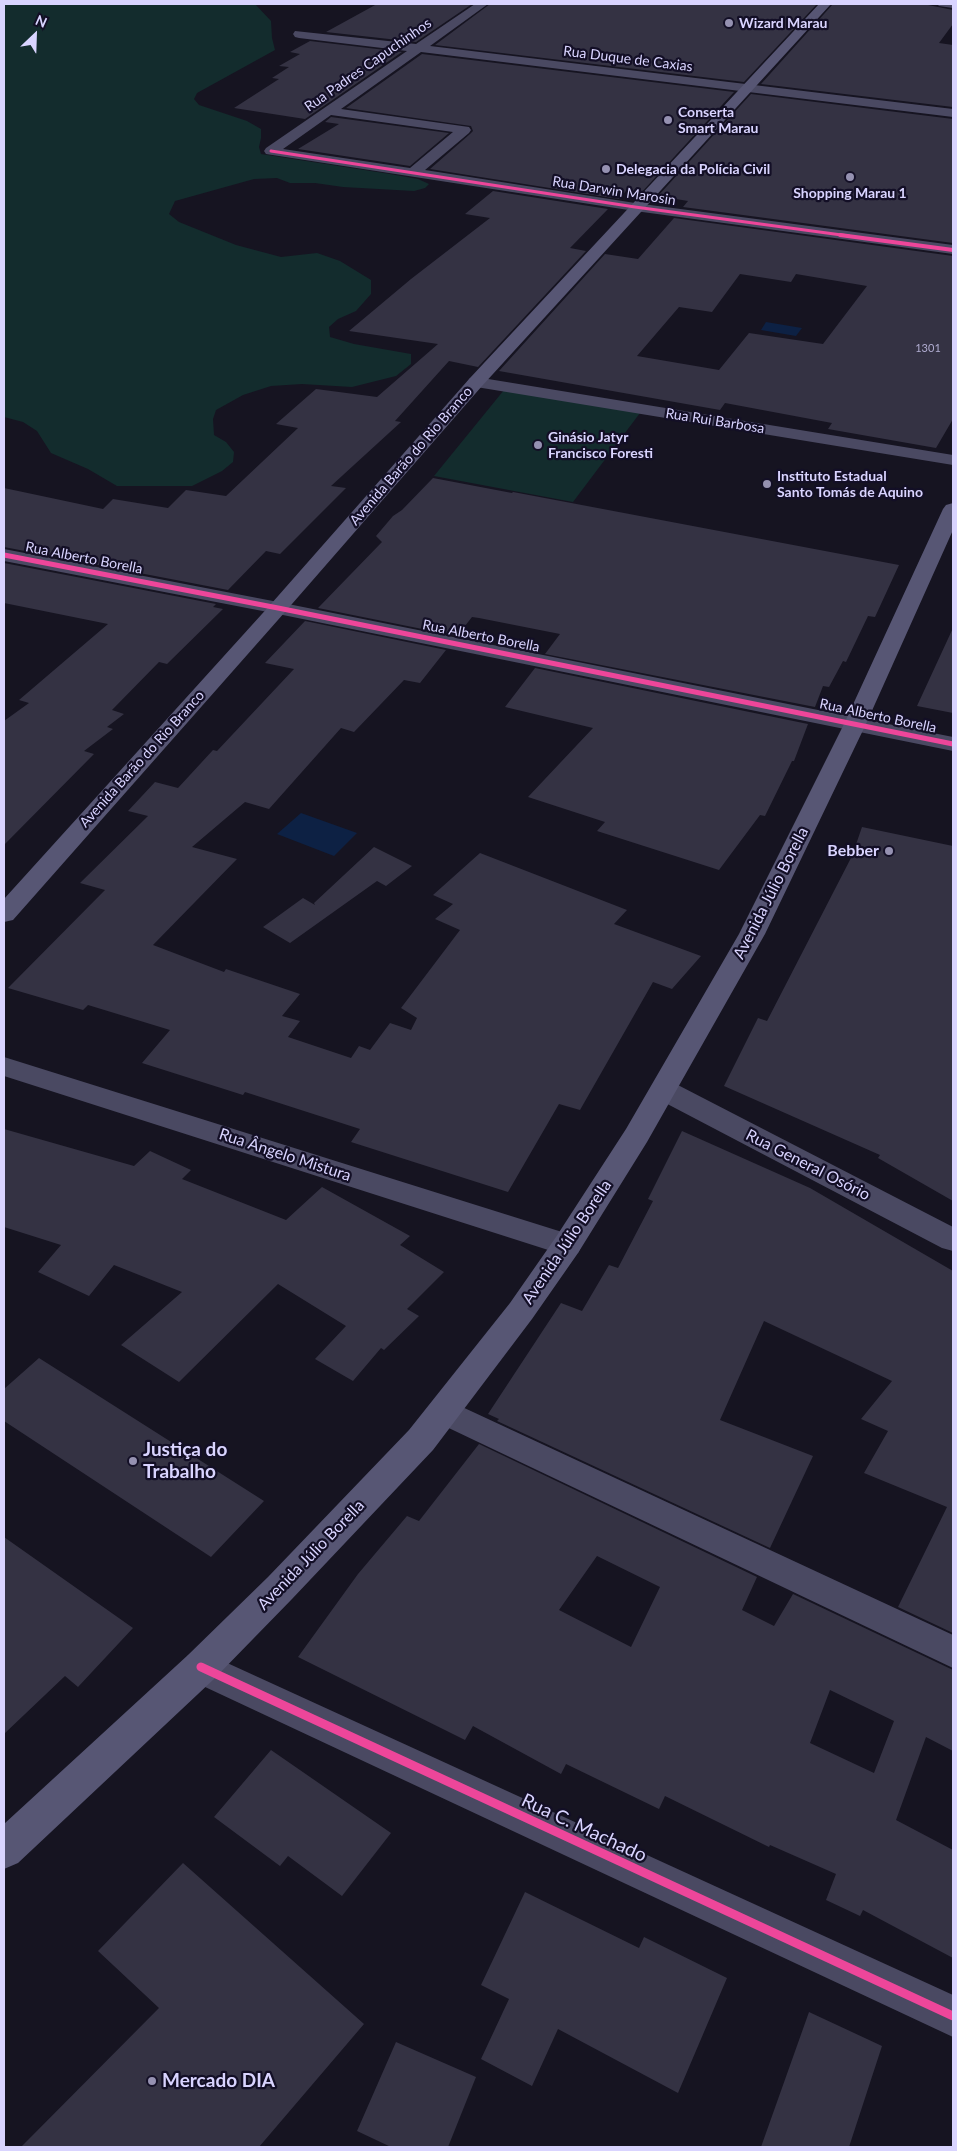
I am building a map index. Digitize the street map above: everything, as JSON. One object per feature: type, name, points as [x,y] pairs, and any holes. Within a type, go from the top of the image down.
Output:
[{"type":"main road","name":"Avenida Barão do Rio Branco","points":[[4,914],[278,608],[476,382],[635,207],[825,4]]},
{"type":"main road","name":"Avenida Júlio Borella","points":[[4,1850],[202,1667],[286,1581],[445,1412],[521,1311],[567,1245],[664,1090],[752,934],[855,724],[953,509]]},
{"type":"street","name":"Rua Padres Capuchinhos","points":[[271,151],[330,111],[416,48],[482,4]]},
{"type":"street","points":[[943,4],[953,5]]},
{"type":"street","name":"Rua Duque de Caxias","points":[[299,34],[953,113]]},
{"type":"street","points":[[330,111],[464,130],[413,172]]},
{"type":"street","name":"Rua Darwin Marosin","points":[[271,151],[635,207],[953,250]]},
{"type":"street","name":"Rua Rui Barbosa","points":[[476,382],[953,460]]},
{"type":"street","name":"Rua Alberto Borella","points":[[4,555],[278,608],[953,744]]},
{"type":"street","name":"Rua Ângelo Mistura","points":[[4,1066],[567,1245]]},
{"type":"street","name":"Rua General Osório","points":[[664,1090],[953,1240]]},
{"type":"street","points":[[445,1412],[953,1652]]},
{"type":"street","name":"Rua C. Machado","points":[[202,1667],[953,2016]]},
{"type":"green space","points":[[4,4],[255,4],[271,21],[275,50],[197,93],[194,99],[199,105],[247,121],[261,129],[259,147],[261,154],[418,179],[429,184],[425,188],[414,191],[343,187],[315,183],[290,183],[277,178],[254,179],[175,201],[169,214],[179,222],[236,245],[281,257],[317,253],[340,261],[371,280],[371,294],[356,311],[338,319],[329,327],[330,337],[354,344],[411,354],[411,364],[396,376],[352,387],[302,384],[271,386],[243,395],[216,410],[213,419],[214,435],[226,442],[234,452],[233,462],[222,471],[192,486],[117,486],[88,469],[51,453],[37,431],[23,422],[4,417]]},
{"type":"green space","name":"Ginásio Jatyr Francisco Foresti","points":[[504,390],[640,413],[573,502],[434,476]]},
{"type":"water","points":[[766,322],[802,328],[796,336],[761,330]]},
{"type":"water","points":[[301,813],[357,833],[334,856],[277,834]]},
{"type":"building","points":[[377,4],[472,4],[416,42],[326,32]]},
{"type":"building","points":[[490,4],[817,4],[744,82],[435,45]]},
{"type":"building","points":[[833,4],[923,4],[953,10],[953,24],[939,43],[953,45],[953,107],[761,84]]},
{"type":"building","points":[[310,41],[402,52],[305,119],[234,108],[279,79],[272,78],[289,67],[279,66],[300,54],[290,52]]},
{"type":"building","points":[[422,54],[734,92],[640,194],[626,191],[619,199],[430,169],[473,131],[471,126],[346,108]]},
{"type":"building","points":[[751,94],[953,119],[953,243],[683,207],[688,201],[658,196]]},
{"type":"building","points":[[331,117],[449,133],[410,166],[298,149],[339,124],[325,122]]},
{"type":"building","points":[[493,191],[608,209],[570,248],[586,251],[478,367],[449,361],[395,421],[401,422],[331,486],[346,488],[280,554],[266,551],[228,590],[4,547],[4,488],[103,509],[113,499],[168,508],[186,490],[226,496],[298,428],[276,424],[316,389],[377,397],[438,344],[349,331],[411,279],[490,218],[465,214]]},
{"type":"building","points":[[674,218],[953,256],[953,419],[936,448],[828,429],[832,423],[725,403],[720,410],[499,371],[605,254],[638,259]],"holes":[[[740,274],[791,282],[796,274],[867,286],[823,344],[749,333],[719,370],[637,356],[679,307],[712,312]]]},
{"type":"building","points":[[433,478],[899,565],[875,617],[868,616],[846,662],[843,661],[829,687],[823,686],[815,707],[545,654],[560,634],[472,617],[457,636],[318,608],[382,542],[376,536],[393,516],[402,510]]},
{"type":"building","points":[[4,563],[216,604],[213,607],[223,609],[167,664],[159,662],[112,710],[124,714],[107,727],[113,729],[84,751],[94,754],[4,845],[4,721],[29,703],[19,700],[108,624],[4,603]]},
{"type":"building","points":[[305,621],[446,650],[420,683],[404,680],[354,732],[341,728],[269,809],[245,802],[192,847],[237,859],[153,945],[224,972],[226,969],[300,994],[282,1016],[300,1021],[288,1037],[351,1058],[359,1046],[370,1050],[390,1023],[411,1030],[417,1018],[401,1008],[460,930],[435,919],[453,904],[433,895],[480,853],[627,910],[614,924],[701,956],[672,989],[653,982],[580,1110],[559,1104],[508,1192],[351,1142],[360,1129],[245,1092],[243,1095],[142,1063],[170,1030],[88,1005],[83,1010],[8,988],[105,890],[80,883],[148,816],[128,811],[155,782],[178,788],[213,750],[217,751],[294,669],[265,663]]},
{"type":"building","points":[[953,628],[953,713],[917,706]]},
{"type":"building","points":[[535,668],[808,724],[794,761],[792,761],[765,816],[760,815],[719,870],[597,831],[605,822],[528,797],[593,728],[505,707]]},
{"type":"building","points":[[862,827],[953,846],[953,1201],[878,1158],[880,1155],[724,1086],[758,1018],[767,1021],[852,856]]},
{"type":"building","points":[[374,847],[412,866],[386,886],[377,881],[290,943],[263,927],[303,898],[315,905],[314,903]]},
{"type":"building","points":[[4,1129],[134,1166],[150,1151],[191,1170],[182,1179],[286,1220],[322,1187],[410,1236],[400,1245],[444,1272],[407,1309],[419,1316],[384,1350],[381,1348],[353,1381],[315,1359],[346,1326],[278,1284],[179,1382],[121,1345],[182,1292],[114,1265],[89,1296],[38,1272],[61,1245],[4,1227]]},
{"type":"building","points":[[682,1131],[810,1188],[953,1271],[953,1633],[898,1607],[947,1507],[864,1473],[888,1431],[861,1419],[892,1381],[764,1321],[720,1420],[813,1456],[770,1548],[497,1421],[499,1419],[488,1414],[561,1303],[582,1311],[609,1265],[618,1268],[653,1201],[648,1199]]},
{"type":"building","name":"Justiça do Trabalho","points":[[39,1358],[264,1501],[211,1557],[4,1421],[4,1389]]},
{"type":"building","points":[[479,1444],[757,1577],[742,1610],[774,1626],[793,1594],[953,1670],[953,1751],[926,1737],[896,1820],[953,1850],[953,1958],[863,1910],[860,1916],[826,1900],[836,1874],[770,1845],[769,1847],[665,1796],[659,1809],[566,1764],[561,1774],[473,1726],[465,1740],[298,1657],[358,1574],[407,1516],[419,1521]],"holes":[[[597,1556],[660,1587],[631,1647],[559,1610]],[[830,1690],[894,1721],[874,1773],[810,1743]]]},
{"type":"building","points":[[4,1537],[133,1628],[78,1687],[65,1676],[4,1734]]},
{"type":"building","points":[[271,1750],[391,1833],[342,1896],[288,1856],[280,1866],[214,1817]]},
{"type":"building","points":[[183,1863],[364,2024],[259,2147],[21,2147],[159,2008],[98,1951]]},
{"type":"building","points":[[525,1892],[639,1948],[644,1937],[727,1978],[678,2093],[558,2029],[532,2086],[481,2059],[509,1999],[481,1985]]},
{"type":"building","points":[[809,2012],[882,2046],[849,2147],[761,2147]]},
{"type":"building","points":[[396,2042],[476,2077],[448,2147],[391,2147],[357,2131]]},
{"type":"cycle path","points":[[271,151],[635,207],[953,250]]},
{"type":"cycle path","points":[[4,555],[278,608],[953,744]]},
{"type":"cycle path","points":[[201,1667],[953,2016]]},
{"type":"place","name":"Wizard Marau","points":[[729,23]]},
{"type":"place","name":"Conserta Smart Marau","points":[[668,120]]},
{"type":"place","name":"Delegacia da Polícia Civil","points":[[606,169]]},
{"type":"place","name":"Shopping Marau 1","points":[[850,177]]},
{"type":"place","name":"Ginásio Jatyr Francisco Foresti","points":[[538,445]]},
{"type":"place","name":"Instituto Estadual Santo Tomás de Aquino","points":[[767,484]]},
{"type":"place","name":"Bebber","points":[[889,851]]},
{"type":"place","name":"Justiça do Trabalho","points":[[133,1461]]},
{"type":"place","name":"Mercado DIA","points":[[152,2081]]}]
